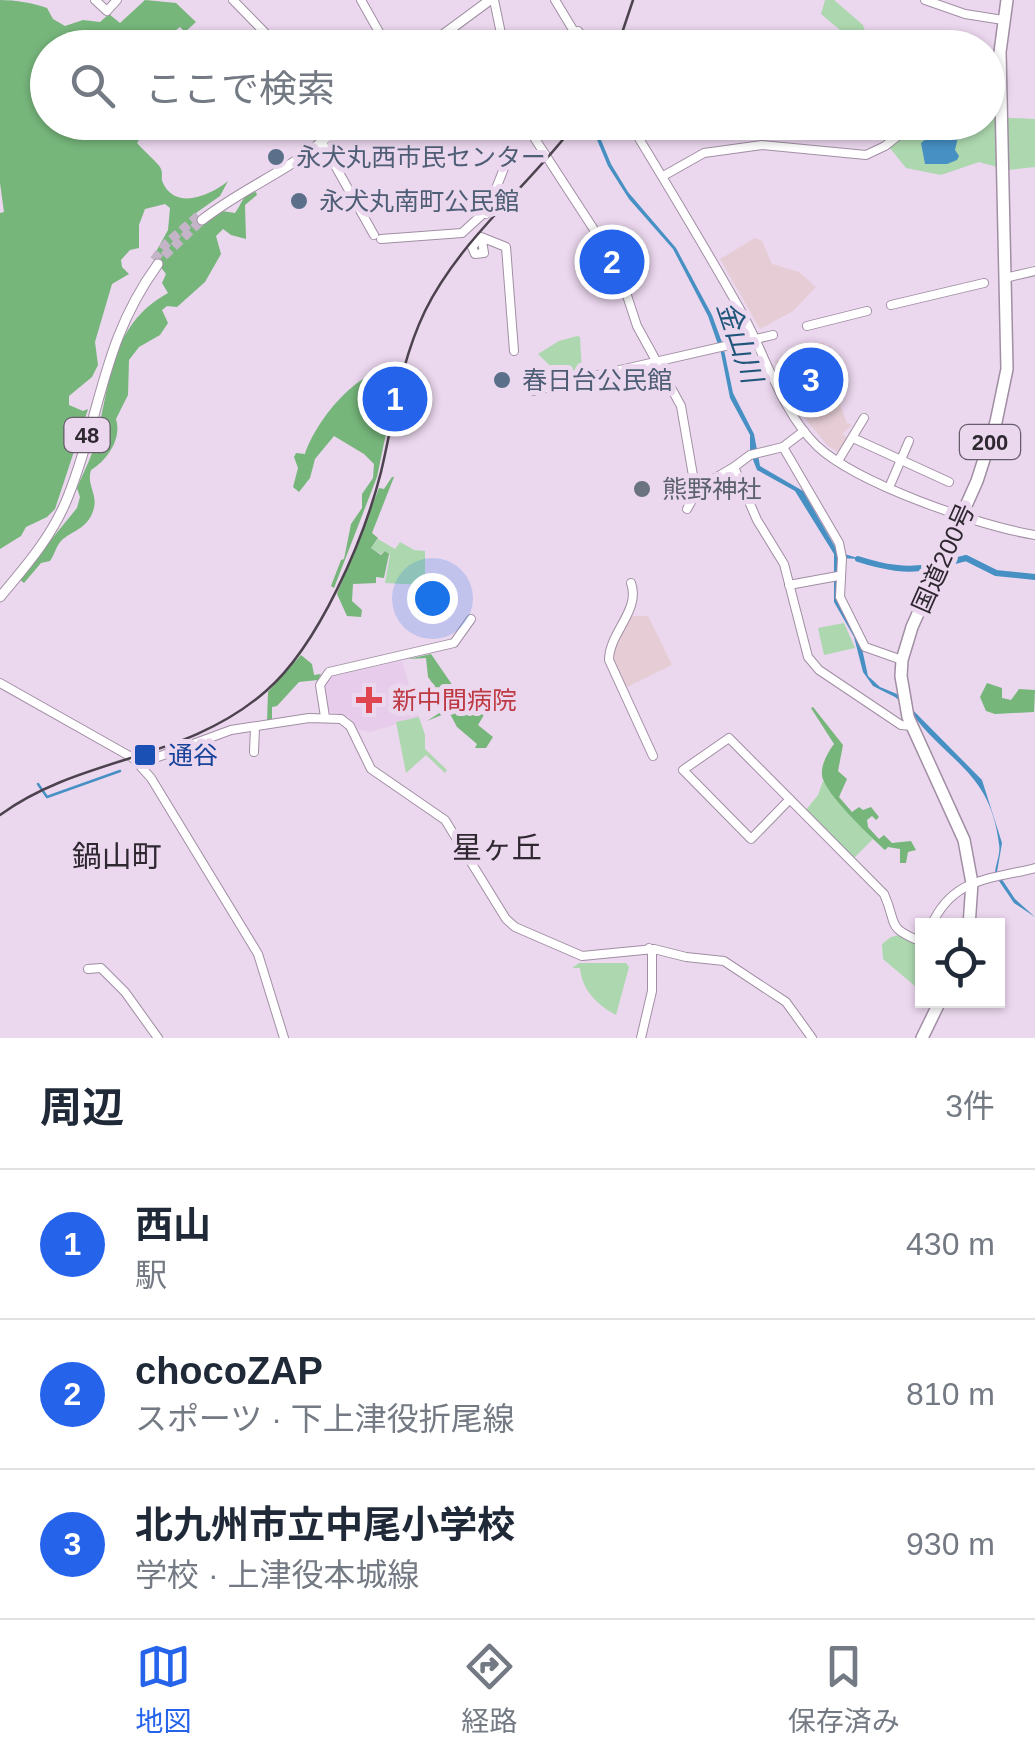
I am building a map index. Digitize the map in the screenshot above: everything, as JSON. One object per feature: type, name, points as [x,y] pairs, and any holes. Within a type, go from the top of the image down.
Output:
[{"type":"highway","name":"国道200号","points":[[1003,30],[1007,0]]},
{"type":"highway","name":"国道200号","points":[[970,918],[972,884],[960,828],[912,726],[904,701],[902,660],[996,422],[1006,370],[1002,140]]},
{"type":"highway","points":[[922,1038],[936,1008]]},
{"type":"main road","points":[[450,30],[492,0]]},
{"type":"main road","points":[[200,218],[301,160],[326,140]]},
{"type":"main road","name":"48","points":[[0,594],[36,554],[62,510],[116,336],[156,262]]},
{"type":"street","points":[[95,0],[107,11],[118,0]]},
{"type":"street","points":[[233,0],[262,30]]},
{"type":"street","points":[[362,0],[378,30]]},
{"type":"street","points":[[492,0],[500,30]]},
{"type":"street","points":[[558,0],[575,30]]},
{"type":"street","points":[[924,0],[966,14],[1003,20]]},
{"type":"street","points":[[536,140],[618,265],[638,326],[681,406],[696,493]]},
{"type":"street","points":[[640,140],[758,338]]},
{"type":"street","points":[[641,140],[758,338],[806,430],[838,460],[962,516],[1035,533]]},
{"type":"street","points":[[665,175],[704,153],[762,145],[861,156],[893,140]]},
{"type":"street","points":[[322,144],[377,237],[462,233],[486,211]]},
{"type":"street","points":[[473,234],[506,163]]},
{"type":"street","points":[[482,241],[486,250],[478,255],[472,247],[481,237],[506,247],[514,351]]},
{"type":"street","points":[[1005,278],[1035,271]]},
{"type":"street","points":[[891,305],[984,283]]},
{"type":"street","points":[[807,326],[867,311]]},
{"type":"street","points":[[533,391],[773,335]]},
{"type":"street","points":[[838,460],[864,418]]},
{"type":"street","points":[[687,509],[702,485],[753,454],[783,447],[806,430]]},
{"type":"street","points":[[852,438],[949,482]]},
{"type":"street","points":[[891,483],[910,441]]},
{"type":"street","points":[[783,447],[842,555],[841,603],[866,647],[902,660]]},
{"type":"street","points":[[838,460],[962,516]]},
{"type":"street","points":[[734,467],[757,520],[781,559],[803,644],[814,664],[901,725],[912,726]]},
{"type":"street","points":[[789,585],[835,575]]},
{"type":"street","points":[[632,583],[634,594],[609,660],[653,756]]},
{"type":"street","points":[[325,717],[320,685],[330,672],[454,643],[472,618]]},
{"type":"street","points":[[0,683],[109,743],[152,778],[258,954],[284,1038]]},
{"type":"street","points":[[138,764],[218,734],[325,717],[346,721],[371,768],[445,820],[506,919],[516,927],[582,956],[648,948],[728,963],[786,1002],[812,1038]]},
{"type":"street","points":[[254,752],[255,727]]},
{"type":"street","points":[[790,799],[750,839],[683,770],[730,738],[884,894],[891,921],[900,933],[915,939]]},
{"type":"street","points":[[936,918],[948,897],[972,884],[1035,868]]},
{"type":"street","points":[[641,1038],[652,991],[652,953],[648,948]]},
{"type":"street","points":[[88,969],[100,968],[124,992],[158,1038]]},
{"type":"shaded area","points":[[755,238],[762,241],[772,264],[799,272],[816,287],[793,311],[760,329],[720,259]]},
{"type":"shaded area","points":[[824,343],[840,366],[835,391],[847,423],[852,425],[842,434],[849,439],[839,453],[808,422],[775,361],[802,358],[806,344]]},
{"type":"shaded area","points":[[631,616],[648,616],[672,665],[625,688],[611,651]]},
{"type":"shaded area","name":"新中間病院","points":[[402,661],[419,717],[371,732],[356,729],[349,717],[328,711],[323,686],[328,677]]},
{"type":"green space","points":[[0,0],[47,8],[53,19],[65,26],[83,20],[100,22],[109,14],[120,23],[145,0],[176,3],[196,22],[187,30],[30,30],[30,140],[139,140],[137,143],[160,167],[169,192],[185,198],[203,195],[228,181],[220,196],[196,213],[203,224],[222,211],[235,213],[248,195],[257,195],[245,205],[246,239],[223,229],[216,236],[221,254],[205,282],[177,307],[162,310],[168,323],[160,335],[139,347],[129,360],[128,395],[116,419],[115,441],[91,470],[95,500],[91,516],[63,539],[50,561],[41,563],[24,583],[19,579],[77,508],[77,488],[93,450],[109,379],[123,340],[148,307],[168,293],[162,283],[166,274],[153,257],[168,230],[170,208],[165,204],[145,209],[139,225],[139,248],[130,250],[121,260],[129,274],[112,284],[95,342],[98,365],[92,377],[69,396],[69,405],[88,409],[55,509],[0,549],[0,213],[4,212],[0,183]]},
{"type":"green space","points":[[825,0],[834,0],[865,30],[840,30],[821,14]]},
{"type":"green space","points":[[1005,117],[1035,119],[1035,167],[1008,170],[979,162],[941,175],[906,168],[889,147],[898,140],[1005,140]]},
{"type":"green space","points":[[577,336],[582,374],[564,379],[538,354],[559,341]]},
{"type":"green space","points":[[391,368],[398,375],[377,477],[334,588],[331,586],[344,559],[351,524],[362,508],[362,494],[373,478],[374,464],[334,436],[315,459],[310,478],[299,492],[293,487],[298,468],[294,457],[296,453],[305,454],[318,427],[351,388],[377,371]]},
{"type":"green space","points":[[392,477],[372,533],[378,538],[371,548],[381,555],[385,551],[389,554],[384,578],[376,577],[376,583],[353,584],[352,601],[362,610],[361,617],[347,616],[337,594],[379,488],[384,489]]},
{"type":"green space","points":[[378,539],[395,549],[400,542],[425,551],[425,585],[385,583],[390,555],[371,548]]},
{"type":"green space","points":[[844,623],[855,648],[824,655],[818,628]]},
{"type":"green space","points":[[431,654],[473,715],[480,710],[484,715],[478,725],[493,737],[486,748],[475,748],[477,744],[457,727],[449,712],[427,721],[441,712],[439,705],[445,701],[428,677],[426,658],[408,659]]},
{"type":"green space","points":[[301,655],[312,664],[314,675],[321,674],[318,680],[299,682],[272,707],[272,721],[267,722],[268,692]]},
{"type":"green space","points":[[987,683],[1002,688],[1002,698],[1011,700],[1019,689],[1035,690],[1034,712],[986,711],[980,697]]},
{"type":"green space","points":[[813,707],[843,745],[838,771],[847,779],[839,797],[852,812],[859,807],[871,807],[879,817],[867,820],[868,827],[879,839],[884,835],[892,843],[911,841],[916,850],[908,852],[906,863],[900,863],[900,849],[885,850],[824,783],[823,767],[834,744]]},
{"type":"green space","points":[[419,717],[425,749],[447,770],[445,773],[426,755],[406,773],[396,722]]},
{"type":"green space","points":[[823,781],[873,839],[854,858],[806,810]]},
{"type":"green space","points":[[899,935],[915,942],[915,986],[883,959],[882,944]]},
{"type":"green space","points":[[579,963],[626,963],[629,967],[616,1015],[587,990],[580,968],[572,968]]},
{"type":"water","points":[[597,140],[601,140],[628,192],[676,248],[712,315],[733,393],[754,434],[760,466],[803,491],[838,552],[861,559],[839,558],[838,601],[861,644],[868,676],[880,687],[897,694],[982,780],[1002,843],[997,872],[1015,899],[1035,917],[1014,903],[995,875],[999,848],[994,819],[976,782],[908,708],[873,686],[863,672],[854,637],[834,602],[834,554],[795,491],[757,470],[750,452],[750,435],[730,398],[708,316],[673,249],[629,199]]},
{"type":"water","points":[[957,140],[955,150],[959,156],[947,164],[925,164],[921,143]]},
{"type":"waterway","points":[[947,563],[966,558],[996,573],[1035,577]]},
{"type":"waterway","points":[[858,559],[895,568],[934,566]]},
{"type":"waterway","points":[[38,784],[47,797],[120,771]]},
{"type":"tunnel","points":[[154,260],[198,216]]},
{"type":"tunnel","points":[[164,256],[202,220]]},
{"type":"tram line","points":[[623,30],[633,0]]},
{"type":"tram line","points":[[0,815],[65,780],[202,732],[235,714],[285,671],[321,619],[351,559],[373,499],[404,370],[425,311],[476,236],[563,140]]},
{"type":"place","name":"永犬丸西市民センター","points":[[276,157]]},
{"type":"place","name":"永犬丸南町公民館","points":[[299,201]]},
{"type":"place","name":"chocoZAP","points":[[612,262]]},
{"type":"place","name":"春日台公民館","points":[[502,380]]},
{"type":"place","name":"北九州市立中尾小学校","points":[[811,380]]},
{"type":"place","name":"西山","points":[[395,399]]},
{"type":"place","name":"熊野神社","points":[[642,489]]},
{"type":"place","name":"新中間病院","points":[[369,700]]},
{"type":"place","name":"通谷","points":[[145,755]]},
{"type":"district","name":"星ヶ丘","points":[[497,848]]},
{"type":"district","name":"鍋山町","points":[[117,857]]},
{"type":"water label","name":"金山川","points":[[740,342]]}]
